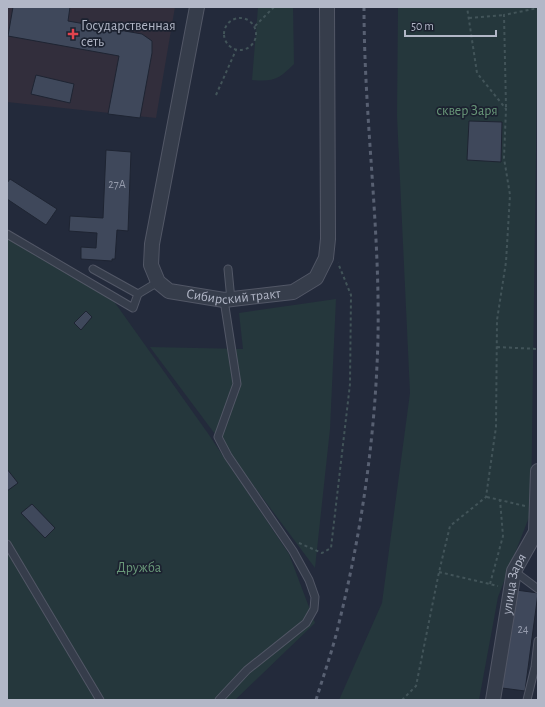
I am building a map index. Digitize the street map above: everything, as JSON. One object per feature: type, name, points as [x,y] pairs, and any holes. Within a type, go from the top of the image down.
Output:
[{"type":"street","points":[[158,282],[151,265],[152,244],[197,7]]},
{"type":"street","name":"Сибирский тракт","points":[[158,282],[169,291],[228,300],[293,292],[316,278],[326,254],[328,239],[327,7]]},
{"type":"street","name":"улица Заря","points":[[493,700],[514,571],[537,532],[538,471]]},
{"type":"lane","points":[[7,234],[133,308],[138,294],[158,282]]},
{"type":"lane","points":[[93,269],[138,294]]},
{"type":"lane","points":[[219,700],[247,670],[306,623],[314,609],[315,597],[309,580],[283,537],[228,456],[218,437],[237,384],[228,300],[228,269]]},
{"type":"lane","points":[[7,544],[100,700]]},
{"type":"lane","points":[[514,571],[538,589]]},
{"type":"lane","points":[[527,700],[535,667],[538,641]]},
{"type":"path","points":[[255,26],[274,7]]},
{"type":"path","points":[[467,7],[477,73],[506,109]]},
{"type":"path","points":[[469,18],[504,15],[538,8]]},
{"type":"path","points":[[402,700],[416,686],[450,526],[486,497],[496,427],[497,320],[506,262],[510,195],[504,158],[506,109],[504,15]]},
{"type":"path","points":[[236,18],[247,18],[255,26],[255,42],[247,49],[236,50],[227,44],[224,39],[224,28],[227,23],[236,18]]},
{"type":"path","points":[[216,95],[236,50]]},
{"type":"path","points":[[283,537],[322,553],[331,548],[350,384],[352,295],[338,263],[326,254]]},
{"type":"path","points":[[497,347],[538,349]]},
{"type":"path","points":[[486,497],[537,509]]},
{"type":"path","points":[[490,584],[503,536],[500,500]]},
{"type":"path","points":[[439,572],[512,589]]},
{"type":"shaded area","points":[[7,7],[175,7],[156,118],[7,102]]},
{"type":"green space","points":[[258,7],[293,7],[294,64],[280,76],[271,80],[252,80]]},
{"type":"green space","name":"сквер Заря","points":[[398,7],[538,7],[531,512],[498,597],[479,700],[339,700],[382,603],[410,393],[397,116]]},
{"type":"green space","name":"Дружба","points":[[7,232],[113,300],[207,432],[289,554],[315,623],[235,700],[7,700]]},
{"type":"green space","points":[[336,299],[330,429],[315,568],[150,347],[243,349],[239,313]]},
{"type":"building","points":[[13,7],[70,7],[68,21],[142,34],[152,41],[152,53],[140,118],[108,114],[119,56],[8,36]]},
{"type":"building","points":[[36,75],[74,84],[70,103],[31,94]]},
{"type":"building","points":[[469,121],[502,122],[501,162],[467,160]]},
{"type":"building","points":[[106,150],[131,152],[128,231],[117,230],[115,259],[112,259],[112,261],[81,259],[81,247],[96,248],[97,233],[69,231],[70,216],[103,218]]},
{"type":"building","points":[[10,179],[57,209],[46,225],[7,199],[7,183]]},
{"type":"building","points":[[86,311],[92,317],[81,330],[74,323]]},
{"type":"building","points":[[7,469],[18,483],[7,491]]},
{"type":"building","points":[[32,504],[55,528],[45,538],[21,513]]},
{"type":"building","points":[[516,590],[538,593],[525,691],[502,688]]},
{"type":"railway","points":[[316,700],[337,633],[353,559],[369,462],[375,398],[378,276],[367,96],[364,7]]},
{"type":"place","name":"Государственная сеть","points":[[73,34]]}]
